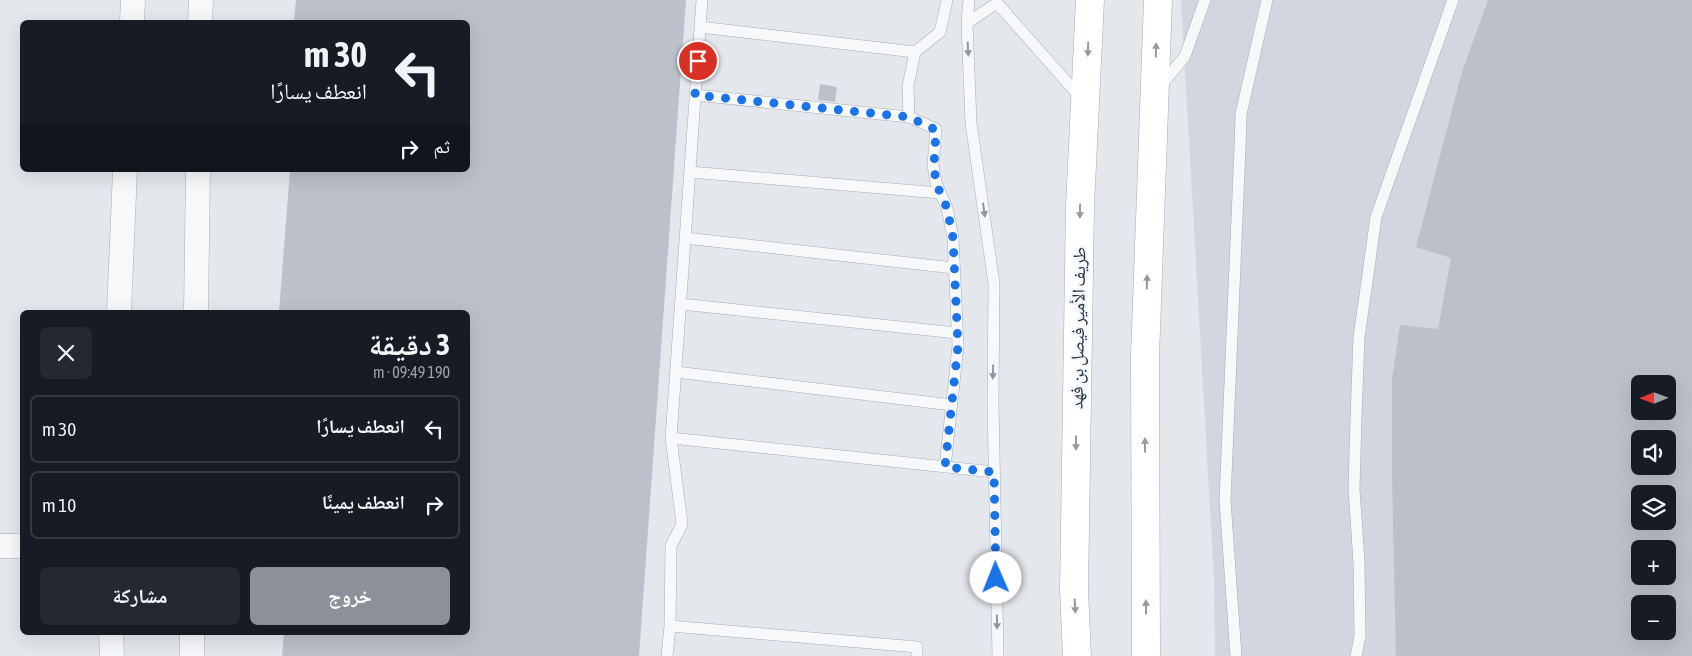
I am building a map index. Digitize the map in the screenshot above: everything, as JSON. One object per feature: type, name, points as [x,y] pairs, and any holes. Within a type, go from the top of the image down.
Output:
[{"type":"main road","name":"طريف الأمير فيصل بن فهد","points":[[1077,656],[1074,580],[1080,206],[1090,0]]},
{"type":"main road","points":[[1146,656],[1145,357],[1158,0]]},
{"type":"street","points":[[132,20],[133,0]]},
{"type":"street","points":[[200,20],[202,0]]},
{"type":"street","points":[[119,310],[125,172]]},
{"type":"street","points":[[196,310],[198,172]]},
{"type":"street","points":[[0,546],[20,546]]},
{"type":"street","points":[[111,635],[112,656]]},
{"type":"street","points":[[192,635],[192,656]]},
{"type":"lane","points":[[667,656],[670,626],[672,546],[682,524],[671,438],[702,0]]},
{"type":"lane","points":[[909,117],[908,86],[914,52],[940,32],[947,0]]},
{"type":"lane","points":[[969,0],[967,23],[971,123],[994,284],[994,472],[998,656]]},
{"type":"lane","points":[[1154,94],[1185,56],[1205,0]]},
{"type":"lane","points":[[1236,656],[1225,500],[1241,114],[1267,0]]},
{"type":"lane","points":[[1356,656],[1360,636],[1360,562],[1354,489],[1359,337],[1373,236],[1376,217],[1453,0]]},
{"type":"lane","points":[[967,23],[997,3],[1086,103]]},
{"type":"lane","points":[[700,27],[914,52]]},
{"type":"lane","points":[[695,95],[909,117],[936,130],[934,165],[936,183],[947,208],[953,238],[958,346],[945,467]]},
{"type":"lane","points":[[690,172],[940,192]]},
{"type":"lane","points":[[685,238],[954,268]]},
{"type":"lane","points":[[681,304],[957,333]]},
{"type":"lane","points":[[676,372],[952,405]]},
{"type":"lane","points":[[671,438],[994,472]]},
{"type":"lane","points":[[670,626],[917,647],[917,656]]},
{"type":"shaded area","points":[[1181,0],[1692,0],[1692,656],[1215,656],[1214,580]]},
{"type":"building","points":[[296,0],[686,0],[639,656],[282,656],[284,635],[470,635],[470,310],[279,310],[290,172],[470,172],[470,20],[294,20]]},
{"type":"building","points":[[1488,0],[1692,0],[1692,656],[1396,656],[1392,379],[1400,325],[1438,329],[1451,258],[1416,247],[1462,72]]},
{"type":"building","points":[[820,84],[837,87],[835,102],[818,100]]},
{"type":"route","points":[[698,61],[695,95],[909,117],[936,130],[934,165],[936,183],[947,208],[953,238],[958,346],[945,467],[994,472],[996,578]]}]
